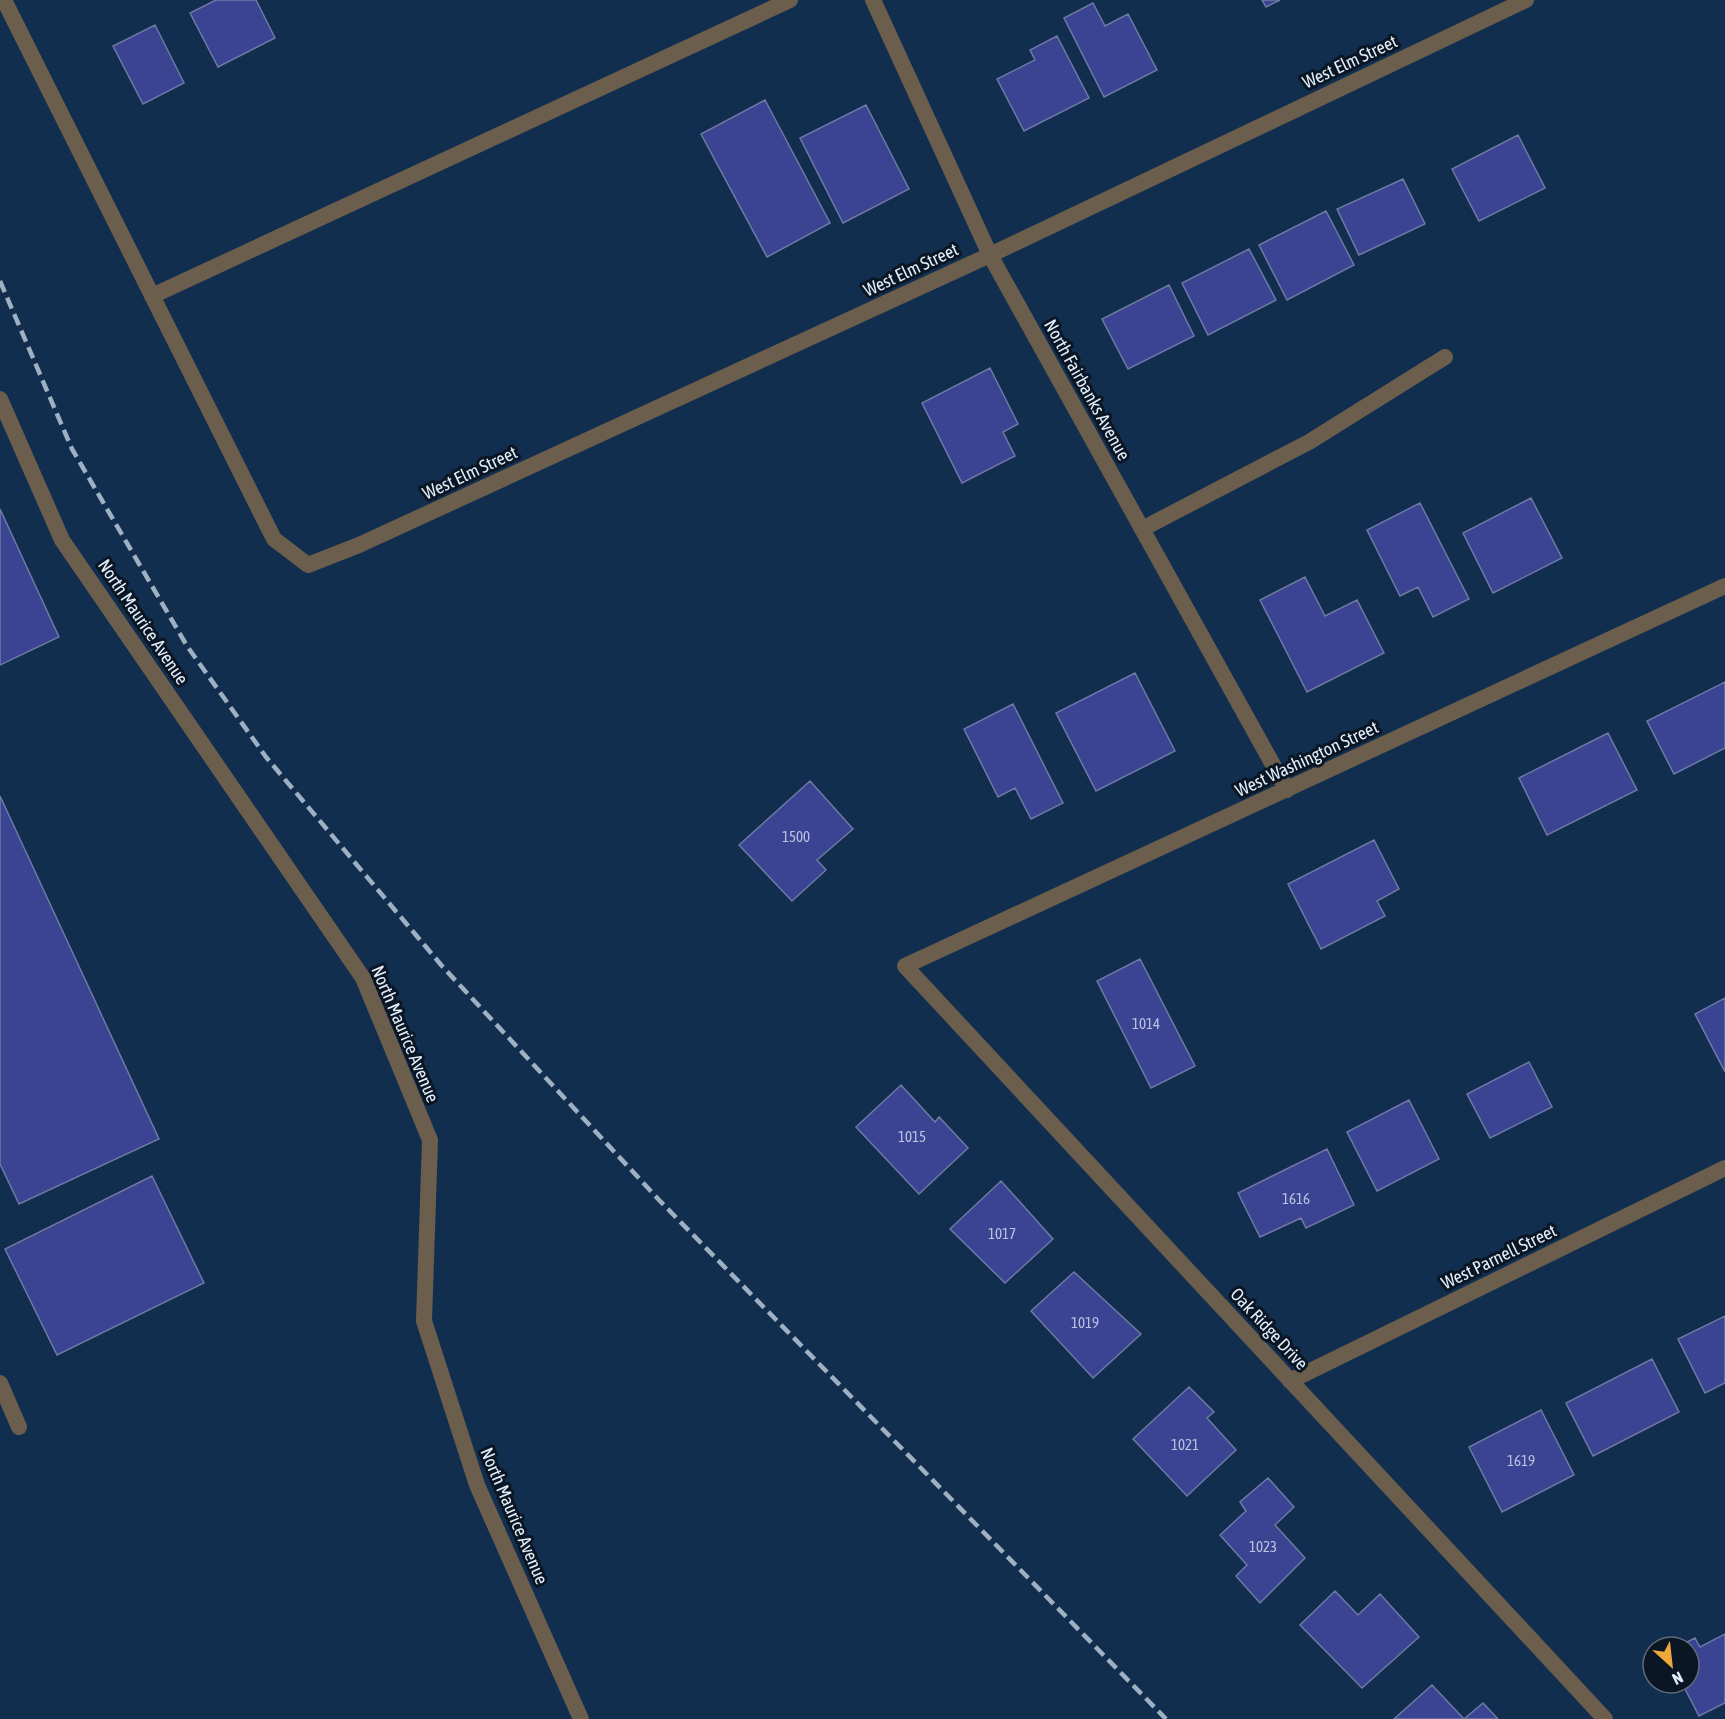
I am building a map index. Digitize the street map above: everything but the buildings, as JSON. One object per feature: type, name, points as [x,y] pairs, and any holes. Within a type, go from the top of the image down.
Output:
[{"type":"street","points":[[4,0],[152,296],[790,0]]},
{"type":"street","name":"North Fairbanks Avenue","points":[[873,0],[990,255],[1287,790]]},
{"type":"street","name":"West Elm Street","points":[[152,296],[274,539],[308,565],[370,540],[990,255],[1526,0]]},
{"type":"street","points":[[1142,529],[1309,442],[1445,357]]},
{"type":"street","name":"North Maurice Avenue","points":[[0,399],[62,540],[363,978],[430,1140],[424,1321],[477,1485],[581,1719]]},
{"type":"street","name":"West Washington Street","points":[[905,966],[1725,586]]},
{"type":"street","name":"Oak Ridge Drive","points":[[905,966],[1605,1719]]},
{"type":"street","name":"West Parnell Street","points":[[1290,1381],[1725,1168]]},
{"type":"street","points":[[0,1383],[19,1427]]},
{"type":"railway","points":[[0,281],[72,449],[187,646],[266,757],[442,966],[660,1201],[1166,1719]]}]
